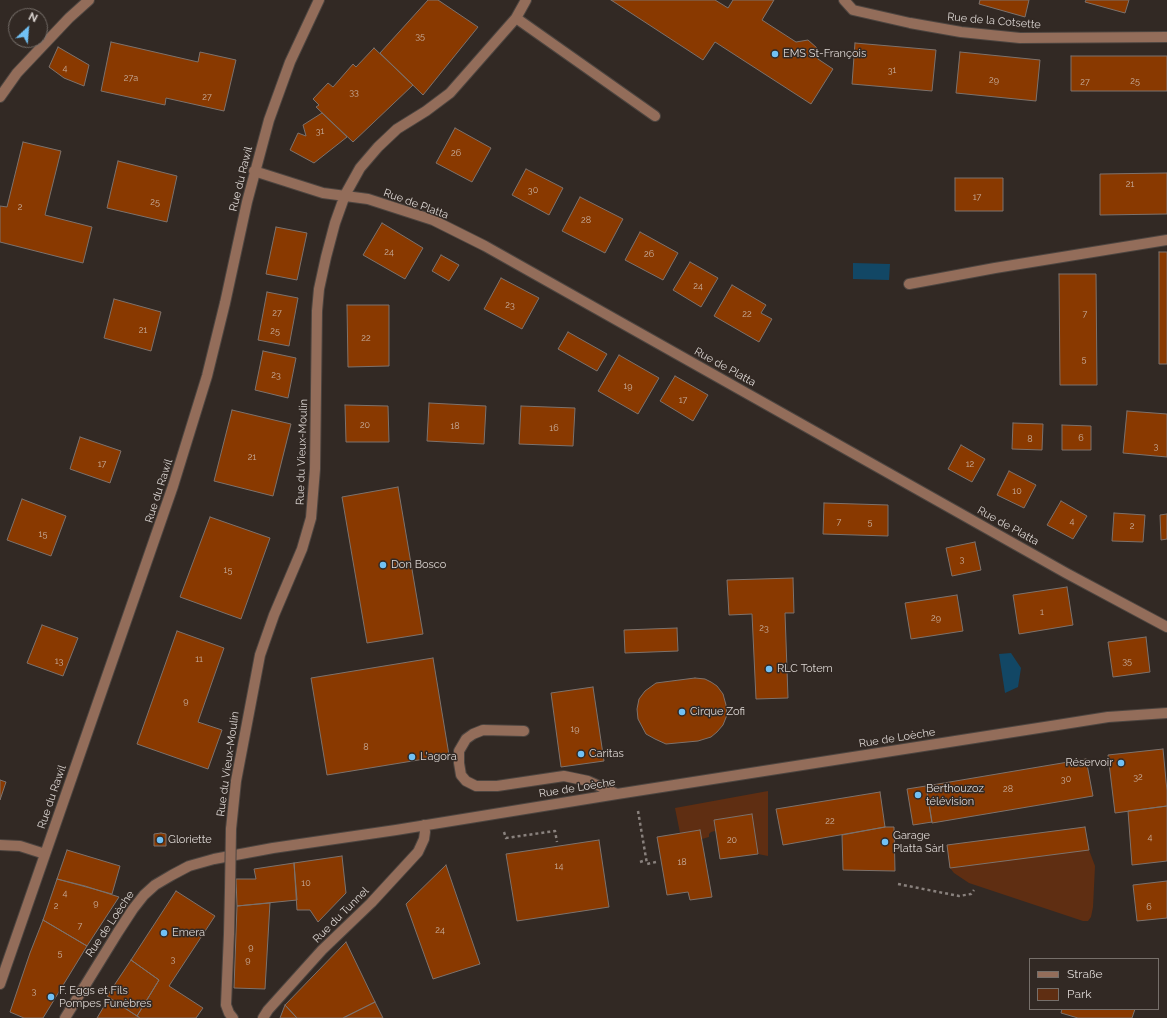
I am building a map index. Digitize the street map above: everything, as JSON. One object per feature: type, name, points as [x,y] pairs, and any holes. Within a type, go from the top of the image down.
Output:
[{"type":"street","points":[[0,97],[17,73],[69,18],[89,0]]},
{"type":"street","name":"Rue du Rawil","points":[[0,984],[159,530],[214,348],[254,172],[279,90],[290,62],[319,0]]},
{"type":"street","name":"Rue du Vieux-Moulin","points":[[232,1018],[226,1005],[230,934],[231,829],[237,775],[260,655],[274,615],[302,549],[311,518],[315,469],[317,311],[319,289],[335,223],[345,195],[360,168],[378,147],[397,129],[426,111],[450,93],[516,18],[526,0]]},
{"type":"street","name":"Rue de la Cotsette","points":[[844,0],[853,10],[910,24],[961,32],[1020,38],[1167,37]]},
{"type":"street","points":[[516,18],[655,116]]},
{"type":"street","name":"Rue de Platta","points":[[254,172],[323,192],[368,199],[433,220],[485,246],[1066,573],[1167,627]]},
{"type":"street","points":[[909,284],[1011,265],[1167,240]]},
{"type":"street","name":"Rue de Loèche","points":[[65,1018],[133,909],[144,895],[172,875],[196,864],[214,859],[1079,721],[1108,717],[1167,713]]},
{"type":"street","points":[[524,731],[482,730],[473,734],[466,739],[459,751],[461,775],[466,781],[476,786],[497,786],[564,776],[588,781],[617,794]]},
{"type":"street","name":"Rue du Tunnel","points":[[263,1018],[268,1010],[322,950],[371,903],[418,852],[424,839],[424,825]]},
{"type":"street","points":[[0,845],[20,846],[45,854]]},
{"type":"path","points":[[638,811],[647,864],[656,862]]},
{"type":"path","points":[[504,832],[506,838],[555,831],[557,842]]},
{"type":"path","points":[[640,862],[646,860]]},
{"type":"path","points":[[898,884],[959,896],[970,894],[974,890]]},
{"type":"green space","points":[[768,791],[768,856],[758,854],[752,814],[714,820],[715,831],[709,834],[709,837],[702,839],[700,830],[680,833],[675,808]]},
{"type":"green space","points":[[1085,827],[1089,850],[1095,866],[1093,907],[1091,917],[1088,921],[1083,921],[969,883],[954,873],[950,868],[947,845]]},
{"type":"water","points":[[853,263],[890,264],[889,280],[853,279]]},
{"type":"water","points":[[1011,653],[1021,668],[1018,687],[1005,693],[999,654]]},
{"type":"building","points":[[428,0],[438,0],[478,27],[423,95],[380,53]]},
{"type":"building","name":"EMS St-François","points":[[611,0],[715,0],[728,8],[733,0],[774,0],[762,20],[796,42],[808,40],[817,48],[818,59],[833,69],[811,104],[715,42],[703,60]]},
{"type":"building","points":[[980,0],[1029,0],[1025,17],[979,4]]},
{"type":"building","points":[[1086,0],[1129,0],[1125,13],[1085,2]]},
{"type":"building","points":[[111,42],[198,62],[200,52],[236,60],[224,111],[166,98],[165,105],[101,91]]},
{"type":"building","points":[[855,43],[936,50],[932,91],[852,84]]},
{"type":"building","points":[[58,47],[89,65],[84,86],[64,78],[49,67]]},
{"type":"building","points":[[374,48],[413,85],[353,142],[316,107],[319,105],[313,99],[328,83],[333,87],[353,64],[356,67]]},
{"type":"building","points":[[960,52],[1040,60],[1036,101],[956,93]]},
{"type":"building","points":[[1071,56],[1167,56],[1167,91],[1071,91]]},
{"type":"building","points":[[322,113],[347,137],[314,163],[290,150],[298,133],[306,136],[303,125]]},
{"type":"building","points":[[455,128],[491,148],[472,182],[436,163]]},
{"type":"building","points":[[23,142],[61,151],[45,215],[92,227],[83,263],[0,242],[0,206],[7,207]]},
{"type":"building","points":[[118,161],[177,176],[167,222],[107,208]]},
{"type":"building","points":[[526,169],[563,188],[549,215],[512,195]]},
{"type":"building","points":[[1167,173],[1167,214],[1100,215],[1100,174]]},
{"type":"building","points":[[955,178],[1003,178],[1003,211],[955,211]]},
{"type":"building","points":[[580,197],[623,219],[605,253],[562,231]]},
{"type":"building","points":[[382,223],[423,248],[405,279],[363,255]]},
{"type":"building","points":[[276,227],[307,233],[297,280],[266,274]]},
{"type":"building","points":[[640,232],[678,253],[663,280],[625,260]]},
{"type":"building","points":[[1159,252],[1167,252],[1167,364],[1159,364]]},
{"type":"building","points":[[441,255],[459,265],[449,281],[432,271]]},
{"type":"building","points":[[690,262],[718,278],[701,307],[673,290]]},
{"type":"building","points":[[1059,274],[1096,274],[1097,385],[1060,385]]},
{"type":"building","points":[[501,278],[539,298],[522,329],[484,309]]},
{"type":"building","points":[[732,285],[766,305],[761,313],[772,319],[759,342],[714,316]]},
{"type":"building","points":[[267,292],[298,298],[289,346],[258,340]]},
{"type":"building","points":[[114,299],[161,312],[151,351],[104,338]]},
{"type":"building","points":[[347,305],[389,305],[389,366],[348,367]]},
{"type":"building","points":[[568,332],[607,354],[597,371],[558,349]]},
{"type":"building","points":[[263,351],[296,358],[288,398],[255,390]]},
{"type":"building","points":[[619,355],[659,378],[638,414],[598,391]]},
{"type":"building","points":[[675,376],[708,395],[693,421],[660,401]]},
{"type":"building","points":[[429,403],[486,406],[484,444],[427,441]]},
{"type":"building","points":[[345,405],[388,406],[389,442],[346,442]]},
{"type":"building","points":[[521,406],[575,408],[573,446],[519,444]]},
{"type":"building","points":[[232,410],[291,424],[273,496],[214,481]]},
{"type":"building","points":[[1127,411],[1167,414],[1167,457],[1123,453]]},
{"type":"building","points":[[1013,423],[1043,424],[1042,450],[1012,449]]},
{"type":"building","points":[[1062,425],[1091,426],[1091,450],[1062,450]]},
{"type":"building","points":[[80,437],[121,451],[110,483],[70,469]]},
{"type":"building","points":[[961,445],[985,459],[972,482],[948,469]]},
{"type":"building","points":[[1009,471],[1036,485],[1024,508],[997,495]]},
{"type":"building","name":"Don Bosco","points":[[398,487],[423,634],[367,643],[342,497]]},
{"type":"building","points":[[22,499],[66,516],[51,556],[7,540]]},
{"type":"building","points":[[1061,501],[1087,516],[1073,539],[1047,525]]},
{"type":"building","points":[[824,503],[888,505],[888,536],[823,534]]},
{"type":"building","points":[[1114,513],[1145,515],[1143,542],[1112,541]]},
{"type":"building","points":[[1167,514],[1167,539],[1161,540],[1160,515]]},
{"type":"building","points":[[210,517],[270,538],[241,619],[180,597]]},
{"type":"building","points":[[975,542],[981,570],[952,576],[946,548]]},
{"type":"building","points":[[793,578],[794,613],[785,613],[788,698],[756,699],[752,614],[729,615],[727,580]]},
{"type":"building","points":[[1067,587],[1073,625],[1019,634],[1013,595]]},
{"type":"building","points":[[957,595],[963,631],[911,639],[905,603]]},
{"type":"building","points":[[42,625],[78,638],[63,676],[27,663]]},
{"type":"building","points":[[677,628],[678,651],[625,653],[624,630]]},
{"type":"building","points":[[177,631],[224,648],[198,722],[222,730],[208,769],[137,744]]},
{"type":"building","points":[[1146,637],[1150,672],[1113,677],[1108,642]]},
{"type":"building","points":[[433,658],[449,755],[327,775],[311,678]]},
{"type":"building","name":"Cirque Zofi","points":[[695,678],[705,679],[711,682],[717,686],[723,694],[727,715],[723,725],[717,732],[711,737],[698,741],[666,744],[646,734],[638,719],[637,709],[639,699],[645,691],[656,683]]},
{"type":"building","points":[[593,687],[604,761],[561,767],[551,693]]},
{"type":"building","points":[[1163,749],[1167,806],[1115,813],[1108,755]]},
{"type":"building","points":[[1086,759],[1093,796],[932,823],[926,786]]},
{"type":"building","points":[[0,780],[6,782],[0,800]]},
{"type":"building","points":[[926,786],[932,822],[913,825],[907,789]]},
{"type":"building","points":[[880,792],[885,827],[783,845],[776,809]]},
{"type":"building","points":[[1167,806],[1167,861],[1132,865],[1128,811]]},
{"type":"building","points":[[752,814],[758,854],[720,859],[714,820]]},
{"type":"building","points":[[885,827],[894,827],[895,871],[843,870],[842,835]]},
{"type":"building","points":[[1085,827],[1089,850],[950,868],[947,845]]},
{"type":"building","points":[[700,830],[712,897],[690,900],[688,892],[667,895],[657,837]]},
{"type":"building","name":"Gloriette","points":[[154,834],[166,834],[166,846],[154,846]]},
{"type":"building","points":[[599,840],[609,907],[517,921],[506,854]]},
{"type":"building","points":[[67,850],[120,866],[112,894],[57,879]]},
{"type":"building","points":[[342,856],[346,893],[318,922],[310,910],[297,910],[294,863]]},
{"type":"building","points":[[294,863],[297,900],[237,906],[236,879],[256,879],[254,869]]},
{"type":"building","points":[[446,865],[480,964],[433,979],[406,904]]},
{"type":"building","points":[[57,879],[119,897],[87,946],[43,920]]},
{"type":"building","points":[[1167,881],[1167,918],[1137,921],[1133,885]]},
{"type":"building","points":[[176,891],[215,916],[169,986],[203,1008],[196,1018],[140,1018],[137,1016],[159,980],[131,960]]},
{"type":"building","points":[[270,903],[265,989],[234,988],[237,906]]},
{"type":"building","points":[[43,920],[87,946],[43,1018],[24,1018],[10,1012]]},
{"type":"building","points":[[346,942],[375,1002],[343,1018],[297,1018],[285,1005]]},
{"type":"building","points":[[131,960],[159,980],[137,1016],[107,996]]},
{"type":"building","points":[[109,998],[140,1018],[97,1018]]},
{"type":"building","points":[[375,1002],[383,1018],[343,1018]]},
{"type":"building","points":[[285,1005],[297,1018],[280,1018]]},
{"type":"building","points":[[1062,1010],[1135,1010],[1132,1018],[1078,1018],[1061,1013]]},
{"type":"place","name":"EMS St-François","points":[[775,54]]},
{"type":"place","name":"Don Bosco","points":[[383,565]]},
{"type":"place","name":"RLC Totem","points":[[769,669]]},
{"type":"place","name":"Cirque Zofi","points":[[682,712]]},
{"type":"place","name":"Caritas","points":[[581,754]]},
{"type":"place","name":"L'agora","points":[[412,757]]},
{"type":"place","name":"Réservoir","points":[[1121,763]]},
{"type":"place","name":"Berthouzoz télévision","points":[[918,795]]},
{"type":"place","name":"Gloriette","points":[[160,840]]},
{"type":"place","name":"Garage Platta Sàrl","points":[[885,842]]},
{"type":"place","name":"Emera","points":[[164,933]]},
{"type":"place","name":"F. Eggs et Fils Pompes Funèbres","points":[[51,997]]}]
